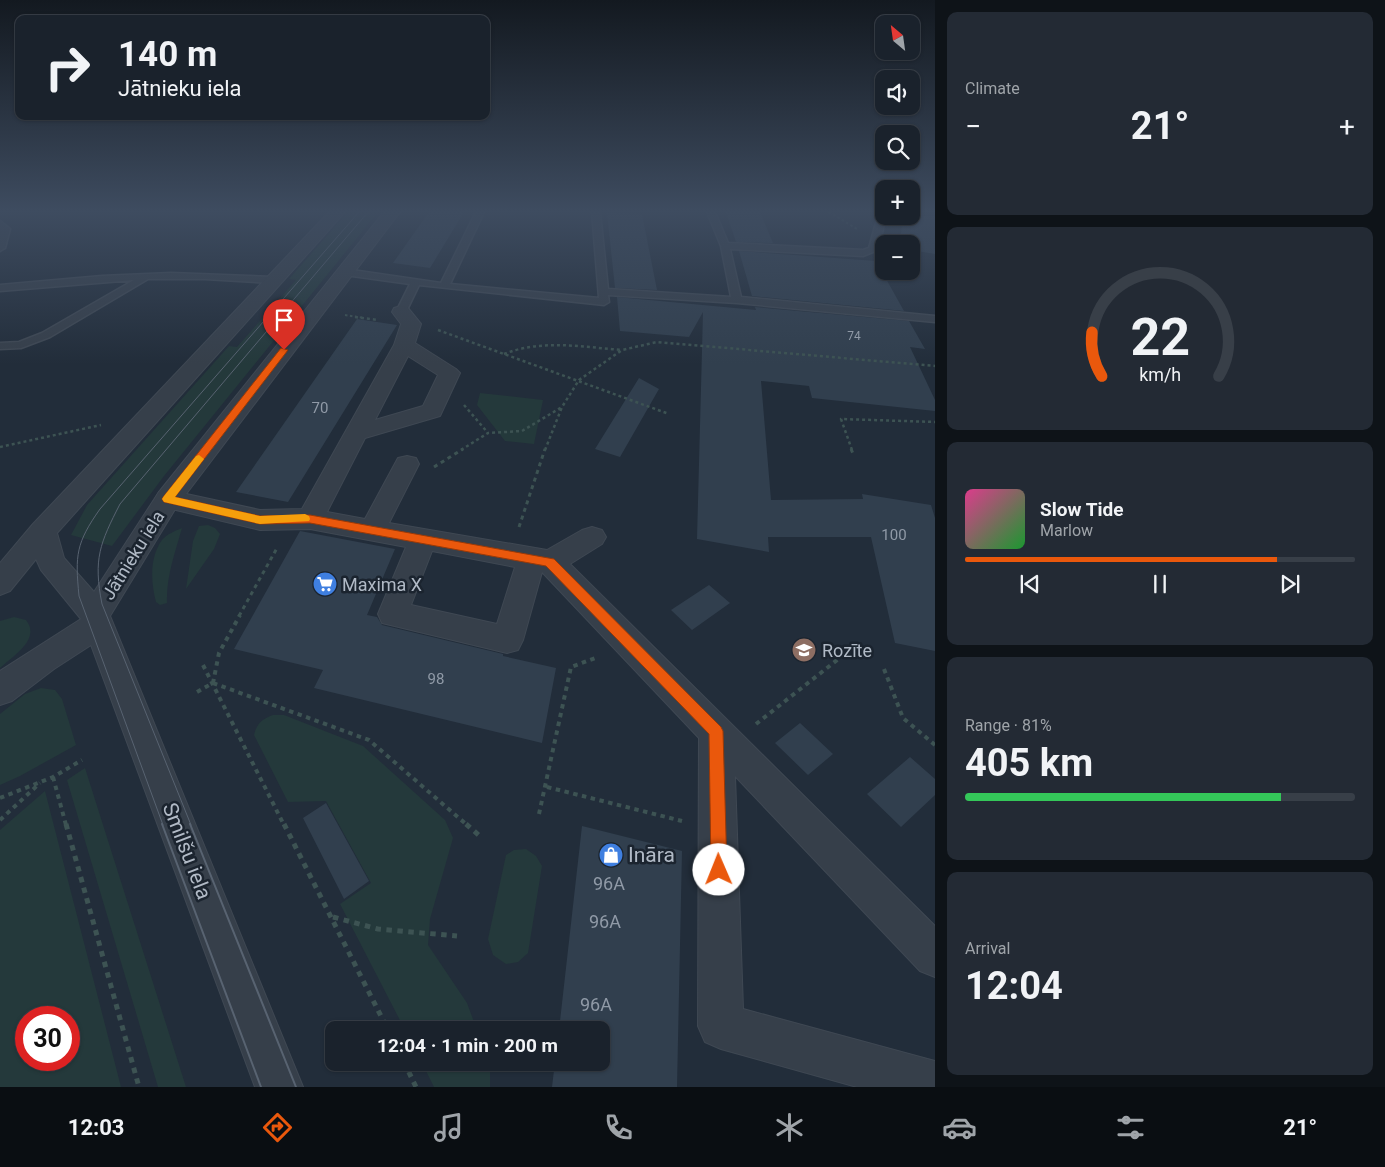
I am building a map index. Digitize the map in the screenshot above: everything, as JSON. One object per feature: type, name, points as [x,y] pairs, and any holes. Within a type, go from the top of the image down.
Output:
[{"type":"street","points":[[0,583],[43,531],[289,263]]},
{"type":"street","name":"Jātnieku iela","points":[[0,690],[97,619],[168,499],[352,263]]},
{"type":"street","points":[[302,518],[357,433],[404,345],[411,324],[404,315]]},
{"type":"street","points":[[357,433],[432,411],[449,373],[404,345]]},
{"type":"street","points":[[372,530],[407,464]]},
{"type":"street","points":[[168,499],[260,520],[302,518],[531,559],[630,644],[935,956]]},
{"type":"street","name":"Smilšu iela","points":[[43,531],[51,562],[97,619],[279,1087]]},
{"type":"street","points":[[531,559],[592,537]]},
{"type":"street","points":[[423,539],[393,614],[507,640],[531,559]]},
{"type":"street","points":[[716,731],[722,1026],[935,1085]]},
{"type":"lane","points":[[444,286],[455,263]]},
{"type":"lane","points":[[345,272],[444,286],[604,302],[600,263]]},
{"type":"lane","points":[[729,263],[737,300]]},
{"type":"lane","points":[[0,288],[198,274],[273,280]]},
{"type":"lane","points":[[0,346],[21,345],[46,335],[146,277]]},
{"type":"lane","points":[[404,315],[416,282]]},
{"type":"lane","points":[[603,292],[737,300],[935,320]]},
{"type":"path","points":[[404,315],[668,414]]},
{"type":"path","points":[[504,354],[516,348],[548,346],[622,350],[657,342],[935,366]]},
{"type":"path","points":[[531,559],[535,475],[562,407],[579,380],[622,350]]},
{"type":"path","points":[[445,382],[488,433]]},
{"type":"path","points":[[392,492],[488,433],[522,431],[562,407]]},
{"type":"path","points":[[854,456],[841,419],[935,422]]},
{"type":"path","points":[[0,447],[104,425]]},
{"type":"path","points":[[213,683],[219,652],[302,518]]},
{"type":"path","points":[[539,814],[547,786],[571,667],[630,644]]},
{"type":"path","points":[[753,727],[846,653]]},
{"type":"path","points":[[203,665],[384,1021]]},
{"type":"path","points":[[884,669],[903,718],[935,745]]},
{"type":"path","points":[[196,692],[213,683],[369,740],[482,838]]},
{"type":"path","points":[[0,798],[53,777],[82,760]]},
{"type":"path","points":[[53,777],[139,1087]]},
{"type":"path","points":[[0,820],[42,781]]},
{"type":"path","points":[[547,786],[718,830]]},
{"type":"path","points":[[332,917],[378,929],[457,936]]},
{"type":"path","points":[[408,1071],[416,1087]]},
{"type":"green space","points":[[303,263],[337,263],[164,476],[112,546],[71,535],[87,505],[229,346],[237,347],[296,280],[289,279]]},
{"type":"green space","points":[[480,393],[543,400],[534,444],[505,441],[477,405]]},
{"type":"green space","points":[[208,525],[215,528],[220,534],[214,549],[186,589],[193,541],[199,526]]},
{"type":"green space","points":[[182,528],[169,574],[167,603],[160,605],[156,602],[153,587],[152,571],[155,555],[164,538]]},
{"type":"green space","points":[[14,617],[26,620],[30,627],[30,634],[24,646],[0,668],[0,621]]},
{"type":"green space","points":[[41,688],[55,690],[62,699],[76,745],[0,785],[0,714],[25,694]]},
{"type":"green space","points":[[273,715],[284,715],[363,746],[445,820],[453,838],[430,919],[428,945],[467,1003],[474,1021],[400,1021],[340,904],[371,883],[326,801],[288,802],[254,735],[260,722]]},
{"type":"green space","points":[[85,768],[186,1087],[158,1087],[67,780]]},
{"type":"green space","points":[[45,791],[121,1087],[0,1087],[0,830]]},
{"type":"green space","points":[[526,849],[536,856],[542,866],[528,953],[518,962],[506,964],[493,955],[488,939],[506,855],[514,850]]},
{"type":"green space","points":[[426,1071],[490,1071],[490,1087],[434,1087]]},
{"type":"building","points":[[393,263],[433,263],[430,268]]},
{"type":"building","points":[[612,263],[652,263],[657,290],[615,288]]},
{"type":"building","points":[[742,263],[875,263],[875,280],[887,280],[904,311],[752,296]]},
{"type":"building","points":[[617,297],[756,310],[755,307],[909,321],[925,349],[910,347],[935,400],[935,411],[812,398],[809,386],[761,381],[771,500],[863,499],[862,494],[931,505],[935,518],[935,651],[895,643],[871,537],[768,537],[769,552],[697,539],[703,312],[689,337],[620,331]]},
{"type":"building","points":[[357,319],[397,325],[288,502],[236,492]]},
{"type":"building","points":[[639,378],[659,389],[620,457],[595,449]]},
{"type":"building","points":[[300,531],[395,549],[367,615],[377,617],[382,625],[556,668],[542,743],[314,688],[323,670],[234,649]]},
{"type":"building","points":[[709,585],[730,603],[692,630],[671,610]]},
{"type":"building","points":[[800,723],[833,754],[808,775],[775,743]]},
{"type":"building","points":[[910,757],[935,779],[935,795],[901,827],[867,794]]},
{"type":"building","points":[[326,803],[369,881],[344,899],[303,818]]},
{"type":"building","points":[[582,826],[682,851],[677,1087],[552,1087],[554,1071],[610,1071],[610,1021],[560,1021]]},
{"type":"tram line","points":[[163,825],[79,596],[77,570],[79,550],[86,531],[100,509],[315,263]]},
{"type":"tram line","points":[[191,825],[102,604],[98,575],[100,552],[107,530],[120,504],[325,263]]},
{"type":"tram line","points":[[162,824],[261,1087]]},
{"type":"tram line","points":[[190,824],[296,1087]]},
{"type":"slow traffic","points":[[199,459],[168,499],[260,520],[305,519]]},
{"type":"place","name":"Maxima X","points":[[325,584]]},
{"type":"place","name":"Rozīte","points":[[804,650]]},
{"type":"place","name":"Ināra","points":[[611,855]]},
{"type":"route","points":[[284,350],[168,499],[260,520],[310,519],[550,562],[716,731],[719,870]]}]
